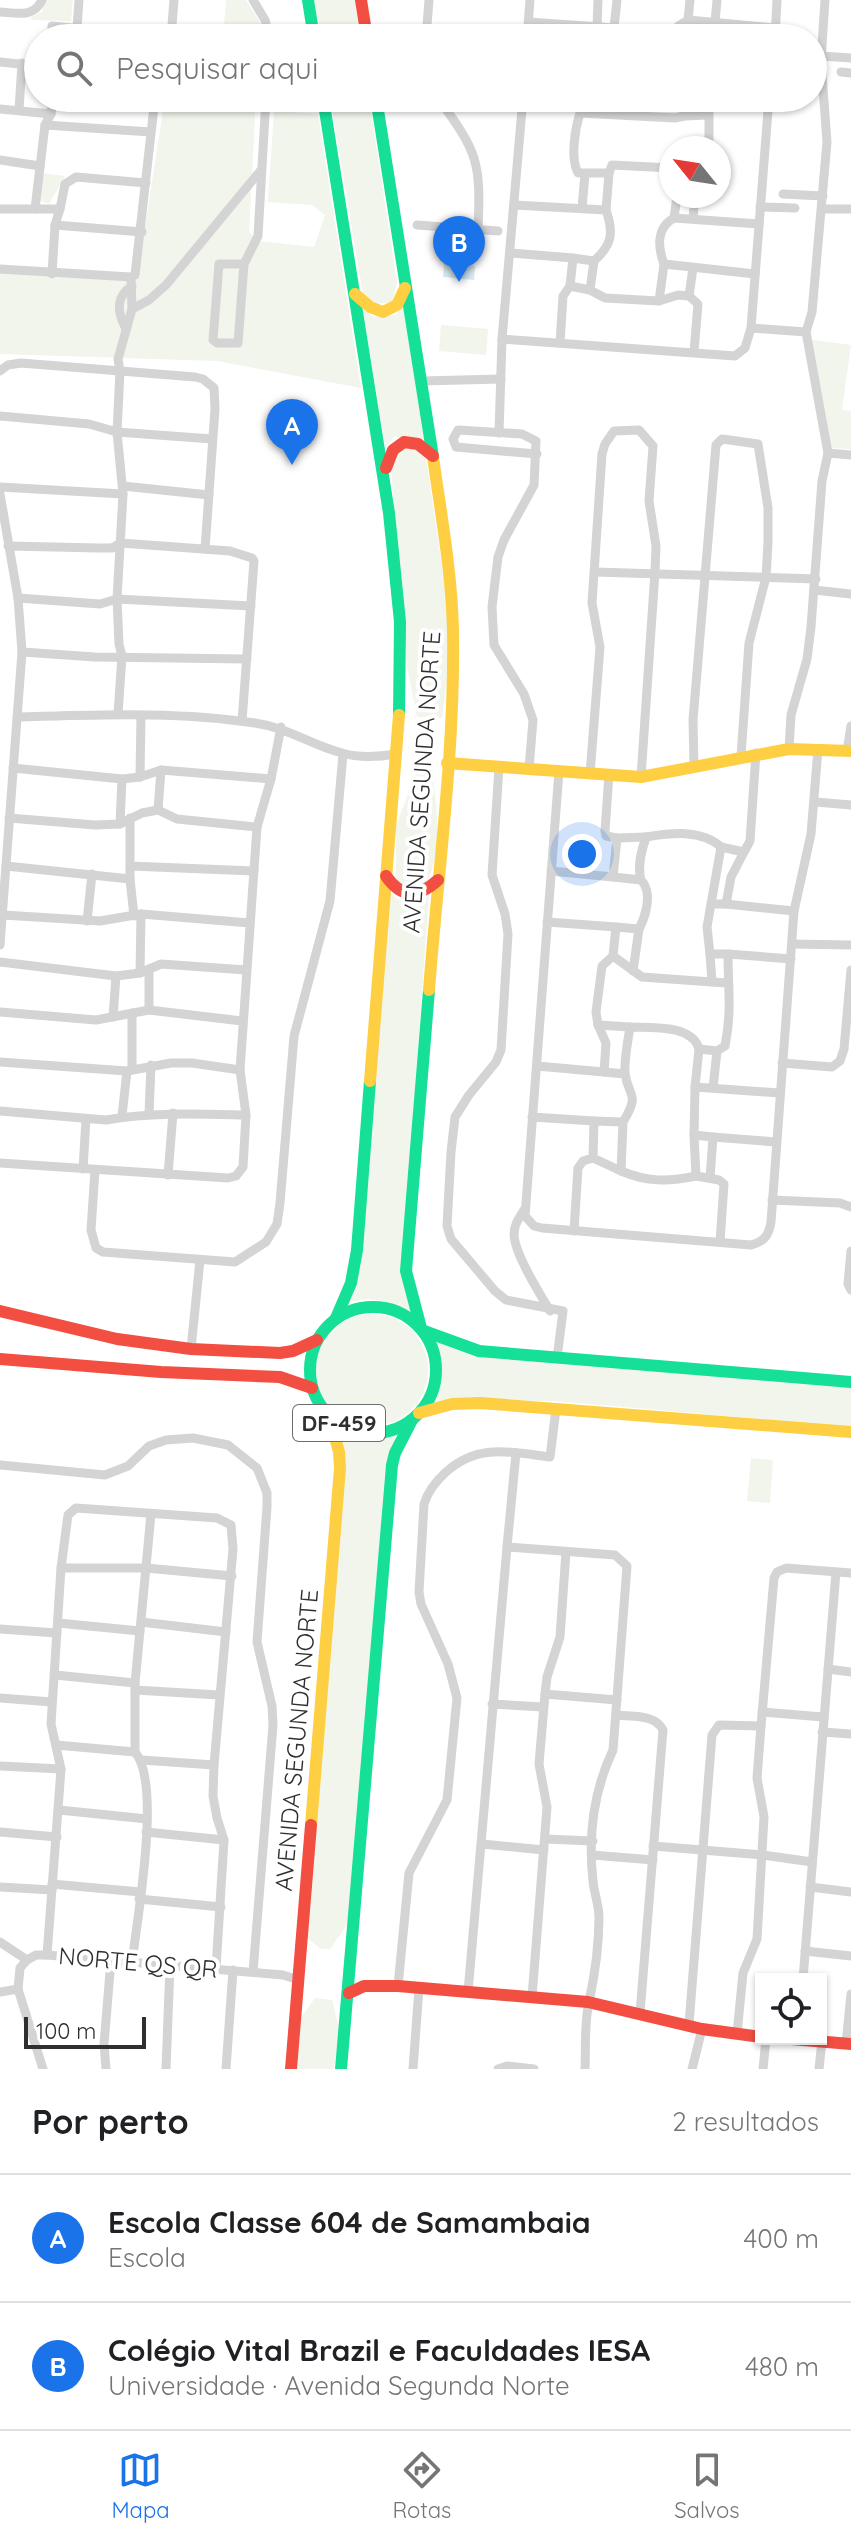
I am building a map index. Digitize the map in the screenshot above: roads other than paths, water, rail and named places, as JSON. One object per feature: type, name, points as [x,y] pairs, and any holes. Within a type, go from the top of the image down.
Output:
[{"type":"main road","points":[[308,0],[312,24]]},
{"type":"main road","points":[[361,0],[365,24]]},
{"type":"main road","name":"AVENIDA SEGUNDA NORTE","points":[[325,112],[384,475],[399,585],[401,630],[401,696],[357,1250],[351,1283],[336,1318]]},
{"type":"main road","name":"AVENIDA SEGUNDA NORTE","points":[[378,112],[433,456],[451,590],[453,633],[447,763],[406,1271],[423,1330]]},
{"type":"main road","points":[[355,294],[370,307],[383,312],[397,305],[406,285]]},
{"type":"main road","points":[[384,475],[391,450],[403,442],[418,443],[433,456]]},
{"type":"main road","points":[[447,763],[641,777],[756,753],[789,749],[849,751]]},
{"type":"main road","points":[[386,876],[395,888],[412,897],[421,895],[438,880]]},
{"type":"main road","points":[[0,1311],[117,1339],[191,1349],[280,1353],[293,1351],[317,1340],[336,1318],[352,1309],[380,1307],[407,1316],[423,1330],[479,1351],[851,1382]]},
{"type":"main road","name":"DF-459","points":[[317,1340],[310,1363],[312,1388],[318,1403],[344,1427],[378,1433],[396,1429],[415,1417],[431,1396],[436,1375],[432,1347],[423,1330]]},
{"type":"main road","name":"DF-459","points":[[0,1359],[161,1372],[280,1377],[312,1388]]},
{"type":"main road","points":[[341,2069],[392,1465],[395,1453],[415,1417],[462,1403],[851,1432]]},
{"type":"main road","name":"AVENIDA SEGUNDA NORTE","points":[[291,2069],[340,1468],[329,1416]]},
{"type":"main road","points":[[350,1978],[364,1986]]},
{"type":"main road","points":[[349,1993],[364,1986],[398,1986],[588,2002],[695,2027],[755,2037]]},
{"type":"main road","points":[[827,2042],[849,2044]]},
{"type":"street","points":[[0,12],[32,13],[42,0]]},
{"type":"street","points":[[77,24],[79,0]]},
{"type":"street","points":[[172,24],[174,0]]},
{"type":"street","points":[[253,0],[266,24]]},
{"type":"street","points":[[427,24],[429,0]]},
{"type":"street","points":[[530,0],[529,22],[556,24]]},
{"type":"street","points":[[597,24],[598,0]]},
{"type":"street","points":[[614,24],[617,0]]},
{"type":"street","points":[[688,20],[690,0]]},
{"type":"street","points":[[715,22],[717,0]]},
{"type":"street","points":[[776,24],[777,0]]},
{"type":"street","points":[[822,24],[825,0]]},
{"type":"street","points":[[681,24],[688,20],[726,24]]},
{"type":"street","points":[[827,59],[851,58]]},
{"type":"street","points":[[0,62],[22,63],[19,110]]},
{"type":"street","points":[[0,109],[24,111]]},
{"type":"street","points":[[35,112],[51,114],[45,125],[35,209]]},
{"type":"street","points":[[126,329],[118,307],[137,271],[153,112]]},
{"type":"street","points":[[244,264],[219,264],[213,340],[217,343],[238,343],[244,264],[258,236],[265,112]]},
{"type":"street","points":[[448,112],[472,148],[478,163],[478,230]]},
{"type":"street","points":[[499,433],[502,339],[522,112]]},
{"type":"street","points":[[684,112],[684,116]]},
{"type":"street","points":[[708,112],[710,136]]},
{"type":"street","points":[[502,339],[735,356],[748,344],[751,328],[768,112]]},
{"type":"street","points":[[789,749],[791,715],[807,659],[822,481],[828,453],[806,332],[812,312],[822,209],[827,142],[824,112]]},
{"type":"street","points":[[609,173],[585,174],[575,169],[579,114],[708,115]]},
{"type":"street","points":[[45,125],[151,132]]},
{"type":"street","points":[[0,160],[40,166]]},
{"type":"street","points":[[590,290],[594,261],[605,251],[611,239],[606,210],[612,165],[659,167]]},
{"type":"street","points":[[132,309],[149,300],[166,285],[261,170]]},
{"type":"street","points":[[582,208],[585,174]]},
{"type":"street","points":[[52,274],[55,225],[65,184],[76,177],[146,183]]},
{"type":"street","points":[[783,194],[823,196]]},
{"type":"street","points":[[514,205],[606,210]]},
{"type":"street","points":[[760,207],[795,208]]},
{"type":"street","points":[[659,301],[664,264],[660,237],[663,228],[674,218],[675,208]]},
{"type":"street","points":[[693,218],[694,208]]},
{"type":"street","points":[[0,209],[60,209]]},
{"type":"street","points":[[822,209],[851,209]]},
{"type":"street","points":[[674,218],[759,224]]},
{"type":"street","points":[[55,225],[142,232]]},
{"type":"street","points":[[417,225],[498,231]]},
{"type":"street","points":[[511,253],[594,261]]},
{"type":"street","points":[[560,343],[563,296],[570,286],[573,258]]},
{"type":"street","points":[[664,264],[755,274]]},
{"type":"street","points":[[689,296],[693,268]]},
{"type":"street","points":[[0,269],[132,282]]},
{"type":"street","points":[[118,714],[122,656],[117,599],[123,490],[117,432],[118,359],[132,309],[132,282]]},
{"type":"street","points":[[570,286],[590,290],[605,298],[659,301],[678,295],[689,296],[698,304],[694,352]]},
{"type":"street","points":[[751,328],[806,332]]},
{"type":"street","points":[[0,371],[8,365],[21,363],[195,377],[210,383],[215,394],[205,549]]},
{"type":"street","points":[[421,381],[501,379]]},
{"type":"street","points":[[0,416],[89,424],[117,432],[212,439]]},
{"type":"street","points":[[590,774],[600,647],[592,610],[602,454],[614,431],[629,428],[639,430],[653,446],[649,501],[656,546],[641,777]]},
{"type":"street","points":[[529,769],[533,720],[524,694],[494,645],[492,607],[498,557],[534,485],[537,454],[536,441],[522,434],[458,430],[453,444],[456,447],[537,454]]},
{"type":"street","points":[[694,766],[693,720],[716,445],[722,439],[758,444],[768,508],[766,577],[749,643],[741,756]]},
{"type":"street","points":[[828,453],[851,455]]},
{"type":"street","points":[[0,487],[209,495]]},
{"type":"street","points":[[0,494],[18,598],[22,652],[0,945]]},
{"type":"street","points":[[8,546],[112,548],[121,543],[230,551],[252,558],[242,721]]},
{"type":"street","points":[[595,572],[816,579]]},
{"type":"street","points":[[814,590],[851,594]]},
{"type":"street","points":[[18,598],[100,604],[117,599],[251,606]]},
{"type":"street","points":[[22,652],[95,657],[247,659]]},
{"type":"street","points":[[17,717],[118,714],[242,721],[281,727],[343,754],[396,761]]},
{"type":"street","points":[[140,777],[141,716]]},
{"type":"street","points":[[849,751],[851,726]]},
{"type":"street","points":[[0,1163],[228,1178],[236,1176],[243,1167],[246,1115],[240,1070],[242,1021],[257,827],[271,779],[281,727]]},
{"type":"street","points":[[559,771],[525,1216],[534,1226],[751,1245],[760,1243],[769,1231],[794,911],[816,802],[818,749]]},
{"type":"street","points":[[726,904],[731,877],[750,841],[756,753]]},
{"type":"street","points":[[95,1170],[91,1230],[92,1239],[99,1250],[235,1262],[266,1242],[277,1224],[294,1036],[330,901],[343,754]]},
{"type":"street","points":[[499,767],[492,875],[508,934],[501,1050],[496,1062],[455,1117],[447,1226],[451,1239],[495,1291],[512,1303],[563,1311],[557,1358]]},
{"type":"street","points":[[13,768],[122,779],[161,770],[271,779]]},
{"type":"street","points":[[158,810],[161,770]]},
{"type":"street","points":[[609,774],[606,836],[646,837],[671,833],[704,836],[721,847],[744,852]]},
{"type":"street","points":[[120,824],[122,779]]},
{"type":"street","points":[[816,802],[851,805]]},
{"type":"street","points":[[9,818],[120,824],[158,810],[177,819],[257,827]]},
{"type":"street","points":[[130,818],[130,879],[149,1010]]},
{"type":"street","points":[[633,971],[647,900],[647,888],[641,880],[640,860],[646,837]]},
{"type":"street","points":[[613,877],[617,838]]},
{"type":"street","points":[[712,982],[707,927],[721,847]]},
{"type":"street","points":[[6,866],[130,879]]},
{"type":"street","points":[[130,866],[254,871]]},
{"type":"street","points":[[551,871],[641,880]]},
{"type":"street","points":[[87,921],[92,874]]},
{"type":"street","points":[[712,904],[794,911]]},
{"type":"street","points":[[3,915],[87,921],[137,915],[250,923]]},
{"type":"street","points":[[547,922],[639,929]]},
{"type":"street","points":[[604,1072],[606,1043],[596,1012],[602,966],[613,956],[616,927]]},
{"type":"street","points":[[792,944],[851,945]]},
{"type":"street","points":[[710,954],[791,959]]},
{"type":"street","points":[[699,1049],[717,1051],[725,1046],[731,1002],[728,954]]},
{"type":"street","points":[[613,956],[642,977],[728,983]]},
{"type":"street","points":[[0,962],[116,976],[161,964],[246,970]]},
{"type":"street","points":[[782,1063],[832,1067],[840,1061],[844,1049],[851,970]]},
{"type":"street","points":[[113,1017],[116,976]]},
{"type":"street","points":[[0,1012],[96,1020],[149,1010],[242,1021]]},
{"type":"street","points":[[122,1116],[129,1071],[132,1013]]},
{"type":"street","points":[[598,1025],[687,1034],[697,1041],[696,1176]]},
{"type":"street","points":[[621,1171],[623,1122],[631,1110],[633,1099],[625,1074],[630,1027]]},
{"type":"street","points":[[713,1088],[717,1051]]},
{"type":"street","points":[[0,1062],[129,1071],[151,1065],[192,1063],[240,1070]]},
{"type":"street","points":[[149,1114],[151,1065]]},
{"type":"street","points":[[537,1066],[625,1074]]},
{"type":"street","points":[[695,1087],[779,1093]]},
{"type":"street","points":[[0,1111],[106,1120],[173,1113],[246,1115]]},
{"type":"street","points":[[168,1175],[173,1113]]},
{"type":"street","points":[[532,1117],[623,1122]]},
{"type":"street","points":[[83,1169],[86,1119]]},
{"type":"street","points":[[593,1158],[594,1121]]},
{"type":"street","points":[[694,1135],[776,1142]]},
{"type":"street","points":[[710,1178],[713,1137]]},
{"type":"street","points":[[574,1231],[578,1168],[583,1161],[593,1158],[649,1180],[671,1182],[696,1176],[724,1184],[720,1242]]},
{"type":"street","points":[[772,1200],[840,1203],[851,1207]]},
{"type":"street","points":[[524,1210],[516,1224],[515,1240],[534,1284],[550,1311]]},
{"type":"street","points":[[851,1251],[848,1284],[851,1290]]},
{"type":"street","points":[[191,1349],[200,1260]]},
{"type":"street","points":[[398,1986],[409,1873],[447,1800],[457,1698],[448,1664],[421,1604],[419,1592],[426,1496],[440,1477],[471,1455],[492,1451],[550,1457],[556,1409]]},
{"type":"street","points":[[0,1465],[105,1475],[128,1466],[153,1445],[166,1440],[193,1438],[228,1445],[257,1468],[264,1480],[267,1507],[257,1642],[272,1706],[273,1725],[253,1972]]},
{"type":"street","points":[[468,1992],[516,1453]]},
{"type":"street","points":[[47,1955],[61,1769],[51,1724],[61,1568],[71,1511],[76,1508],[109,1509],[217,1518],[228,1522],[233,1549],[232,1576],[219,1695],[213,1796],[224,1840],[216,1968]]},
{"type":"street","points":[[132,1963],[147,1819],[147,1781],[142,1760],[135,1752],[135,1686],[151,1514]]},
{"type":"street","points":[[507,1547],[609,1554],[620,1557],[627,1566],[613,1750],[597,1792],[592,1855],[599,1913],[594,1980],[588,2002],[585,2069]]},
{"type":"street","points":[[532,1997],[547,1807],[539,1764],[543,1707],[547,1677],[560,1637],[566,1552]]},
{"type":"street","points":[[61,1568],[146,1568],[232,1576]]},
{"type":"street","points":[[737,2034],[743,1973],[757,1939],[764,1817],[757,1778],[774,1578],[777,1572],[786,1568],[851,1573]]},
{"type":"street","points":[[803,1973],[836,1572]]},
{"type":"street","points":[[0,1629],[140,1626],[226,1632]]},
{"type":"street","points":[[828,1669],[851,1672]]},
{"type":"street","points":[[55,1675],[219,1695]]},
{"type":"street","points":[[545,1694],[617,1700]]},
{"type":"street","points":[[0,1698],[52,1702]]},
{"type":"street","points":[[492,1704],[543,1707]]},
{"type":"street","points":[[762,1712],[823,1717]]},
{"type":"street","points":[[617,1715],[652,1719],[663,1730],[640,2013]]},
{"type":"street","points":[[692,2069],[712,1735],[719,1725],[761,1726]]},
{"type":"street","points":[[822,1732],[851,1734]]},
{"type":"street","points":[[56,1745],[135,1752]]},
{"type":"street","points":[[142,1760],[214,1765]]},
{"type":"street","points":[[0,1766],[61,1769]]},
{"type":"street","points":[[59,1810],[147,1819]]},
{"type":"street","points":[[0,1832],[57,1837]]},
{"type":"street","points":[[146,1832],[224,1840]]},
{"type":"street","points":[[545,1839],[593,1841]]},
{"type":"street","points":[[482,1844],[544,1850]]},
{"type":"street","points":[[653,1846],[812,1862]]},
{"type":"street","points":[[592,1855],[653,1860]]},
{"type":"street","points":[[0,1887],[52,1887],[221,1907]]},
{"type":"street","points":[[810,1887],[851,1892]]},
{"type":"street","name":"NORTE QS QR","points":[[0,1942],[27,1960],[36,1955],[47,1955],[283,1975],[300,1973]]},
{"type":"street","points":[[805,1951],[851,1956]]},
{"type":"street","points":[[27,1960],[20,1968],[18,1989],[43,2069]]},
{"type":"street","points":[[106,2069],[105,2015],[111,1960]]},
{"type":"street","points":[[166,2069],[170,1965]]},
{"type":"street","points":[[226,2069],[233,1970]]},
{"type":"street","points":[[413,2069],[419,1988]]},
{"type":"street","points":[[0,1992],[18,1989]]},
{"type":"street","points":[[849,2044],[851,1994]]},
{"type":"street","points":[[763,2045],[763,2069]]},
{"type":"street","points":[[819,2069],[822,2045]]},
{"type":"street","points":[[498,2069],[507,2066],[534,2069]]},
{"type":"place","name":"Colégio Vital Brazil e Faculdades IESA","points":[[459,282]]},
{"type":"place","name":"Escola Classe 604 de Samambaia","points":[[292,465]]}]
